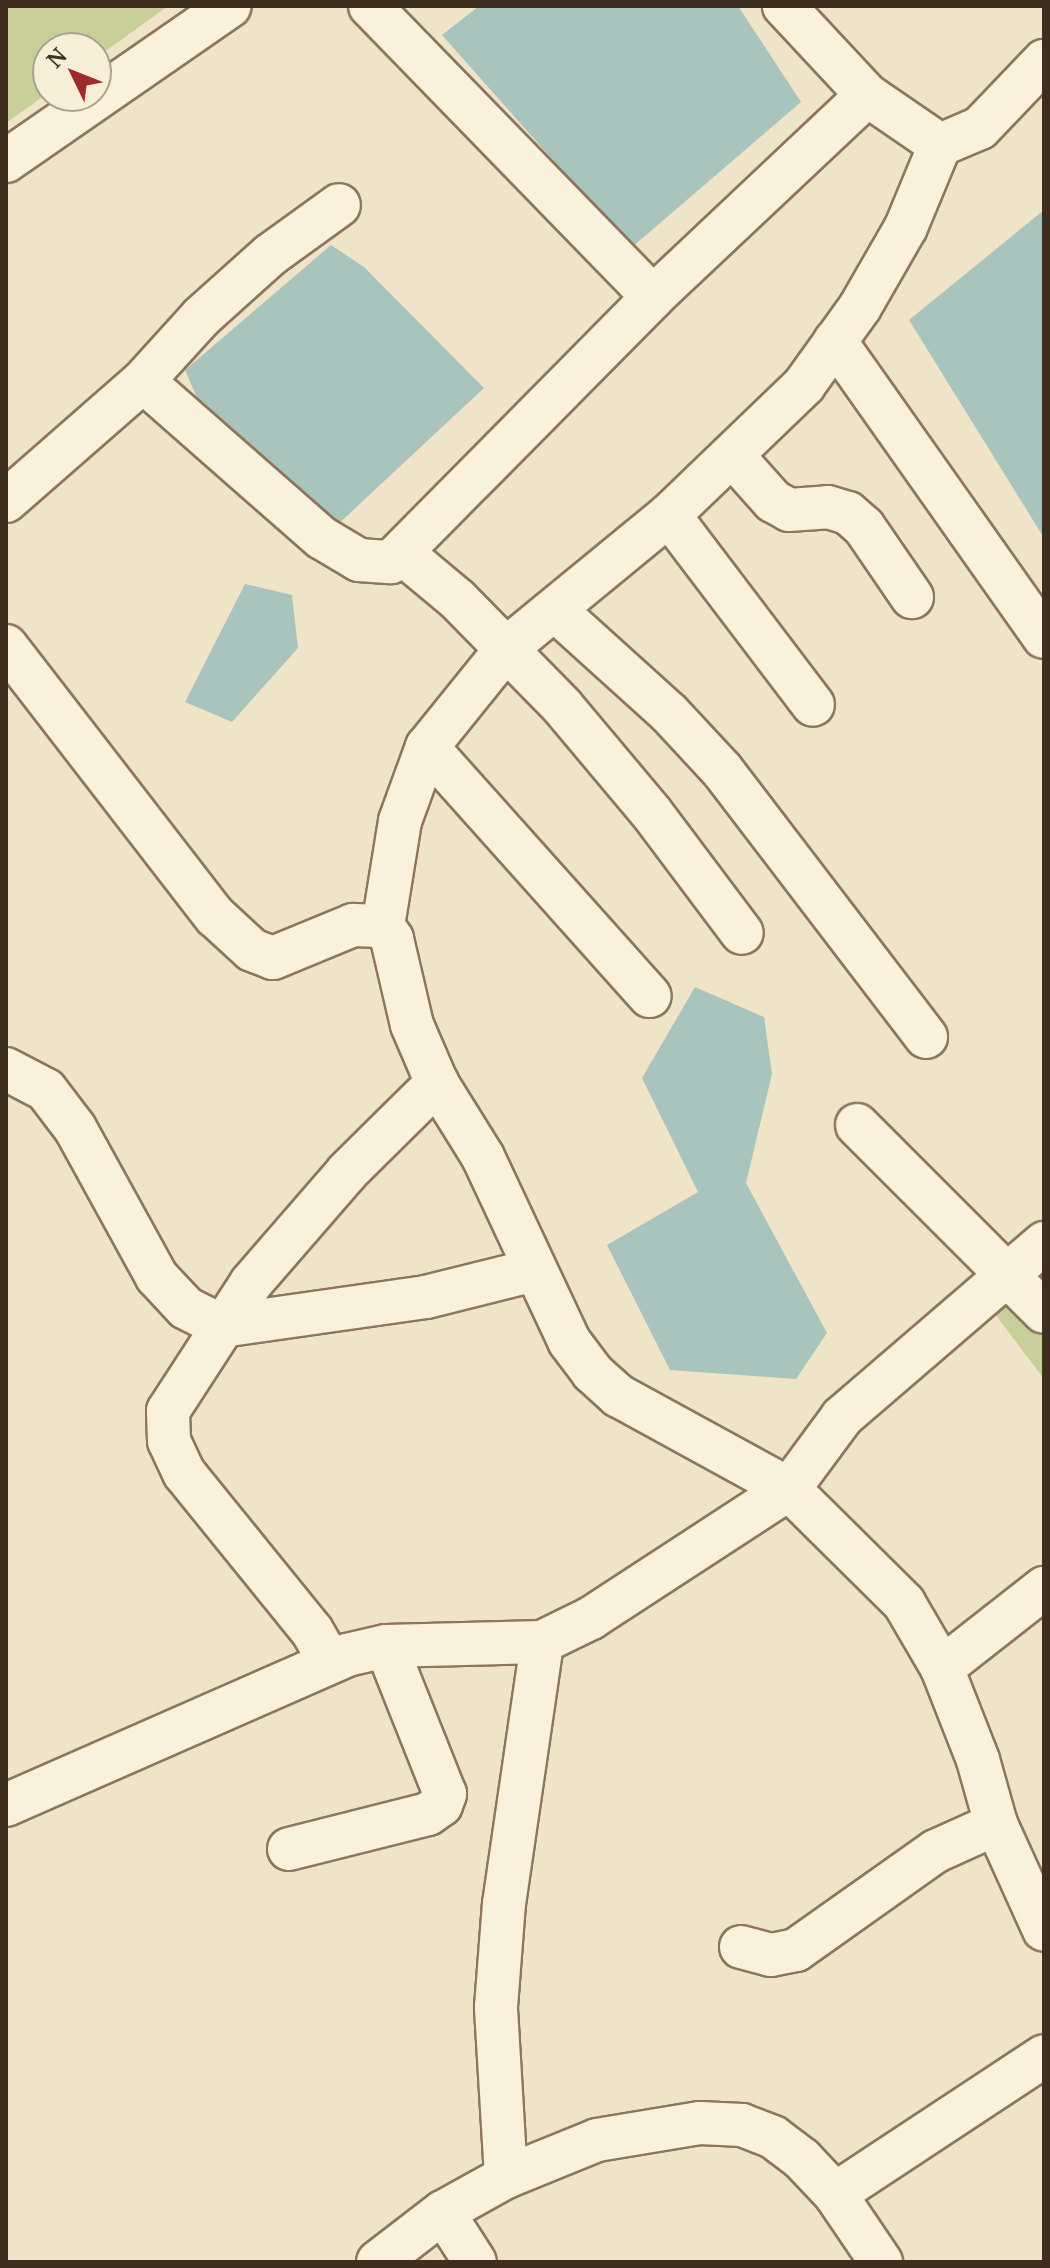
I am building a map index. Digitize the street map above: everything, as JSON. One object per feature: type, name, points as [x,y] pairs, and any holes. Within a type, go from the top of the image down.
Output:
[{"type":"street","points":[[6,161],[230,6]]},
{"type":"street","points":[[370,6],[653,297]]},
{"type":"street","points":[[784,6],[867,95],[940,145]]},
{"type":"street","points":[[1044,61],[980,128],[940,145],[906,227],[804,385],[669,515],[507,648],[469,687],[427,747],[400,821],[383,926],[392,939],[412,1025],[437,1083],[483,1157],[569,1341],[592,1372],[619,1396],[789,1489],[904,1603],[942,1668],[978,1760],[996,1824],[1044,1930]]},
{"type":"street","points":[[143,381],[322,538],[376,563],[403,554],[653,297],[867,95]]},
{"type":"street","points":[[6,501],[143,381],[236,286],[339,205]]},
{"type":"street","points":[[835,341],[1044,637]]},
{"type":"street","points":[[732,455],[773,501],[789,510],[828,507],[848,513],[864,527],[912,597]]},
{"type":"street","points":[[669,515],[813,705]]},
{"type":"street","points":[[403,554],[507,648],[651,812],[742,933]]},
{"type":"street","points":[[555,610],[669,713],[722,770],[926,1037]]},
{"type":"street","points":[[6,646],[215,916],[252,950],[273,958],[353,925],[383,926]]},
{"type":"street","points":[[427,747],[650,996]]},
{"type":"street","points":[[6,1069],[46,1090],[75,1128],[157,1277],[186,1308],[222,1326],[426,1297],[534,1270]]},
{"type":"street","points":[[330,1662],[298,1614],[229,1535],[184,1473],[169,1441],[168,1411],[222,1326],[295,1231],[437,1083]]},
{"type":"street","points":[[857,1125],[1007,1271],[1044,1312]]},
{"type":"street","points":[[6,1805],[330,1662],[386,1646],[542,1642],[591,1618],[789,1489],[842,1417],[1007,1271],[1044,1243]]},
{"type":"street","points":[[942,1668],[1037,1608]]},
{"type":"street","points":[[506,2177],[496,2007],[504,1904],[542,1642]]},
{"type":"street","points":[[289,1849],[428,1814],[441,1805],[445,1794],[386,1646]]},
{"type":"street","points":[[741,1947],[771,1955],[796,1950],[936,1851],[996,1824]]},
{"type":"street","points":[[835,2194],[1044,2056]]},
{"type":"street","points":[[378,2262],[443,2212],[506,2177],[597,2140],[700,2123],[742,2125],[773,2137],[835,2194],[881,2262]]},
{"type":"street","points":[[443,2212],[475,2262]]},
{"type":"green space","points":[[6,6],[168,6],[112,46],[112,32],[32,32],[32,104],[6,123]]},
{"type":"green space","points":[[1044,1243],[1044,1379],[979,1293]]},
{"type":"water","points":[[479,6],[738,6],[801,102],[631,248],[442,35]]},
{"type":"water","points":[[1044,210],[1044,538],[909,320]]},
{"type":"water","points":[[331,245],[364,267],[484,388],[335,527],[213,435],[185,370]]},
{"type":"water","points":[[245,584],[292,595],[298,648],[232,722],[185,702]]},
{"type":"water","points":[[695,987],[764,1017],[772,1074],[746,1183],[827,1333],[796,1379],[670,1370],[607,1245],[698,1192],[642,1078]]}]
